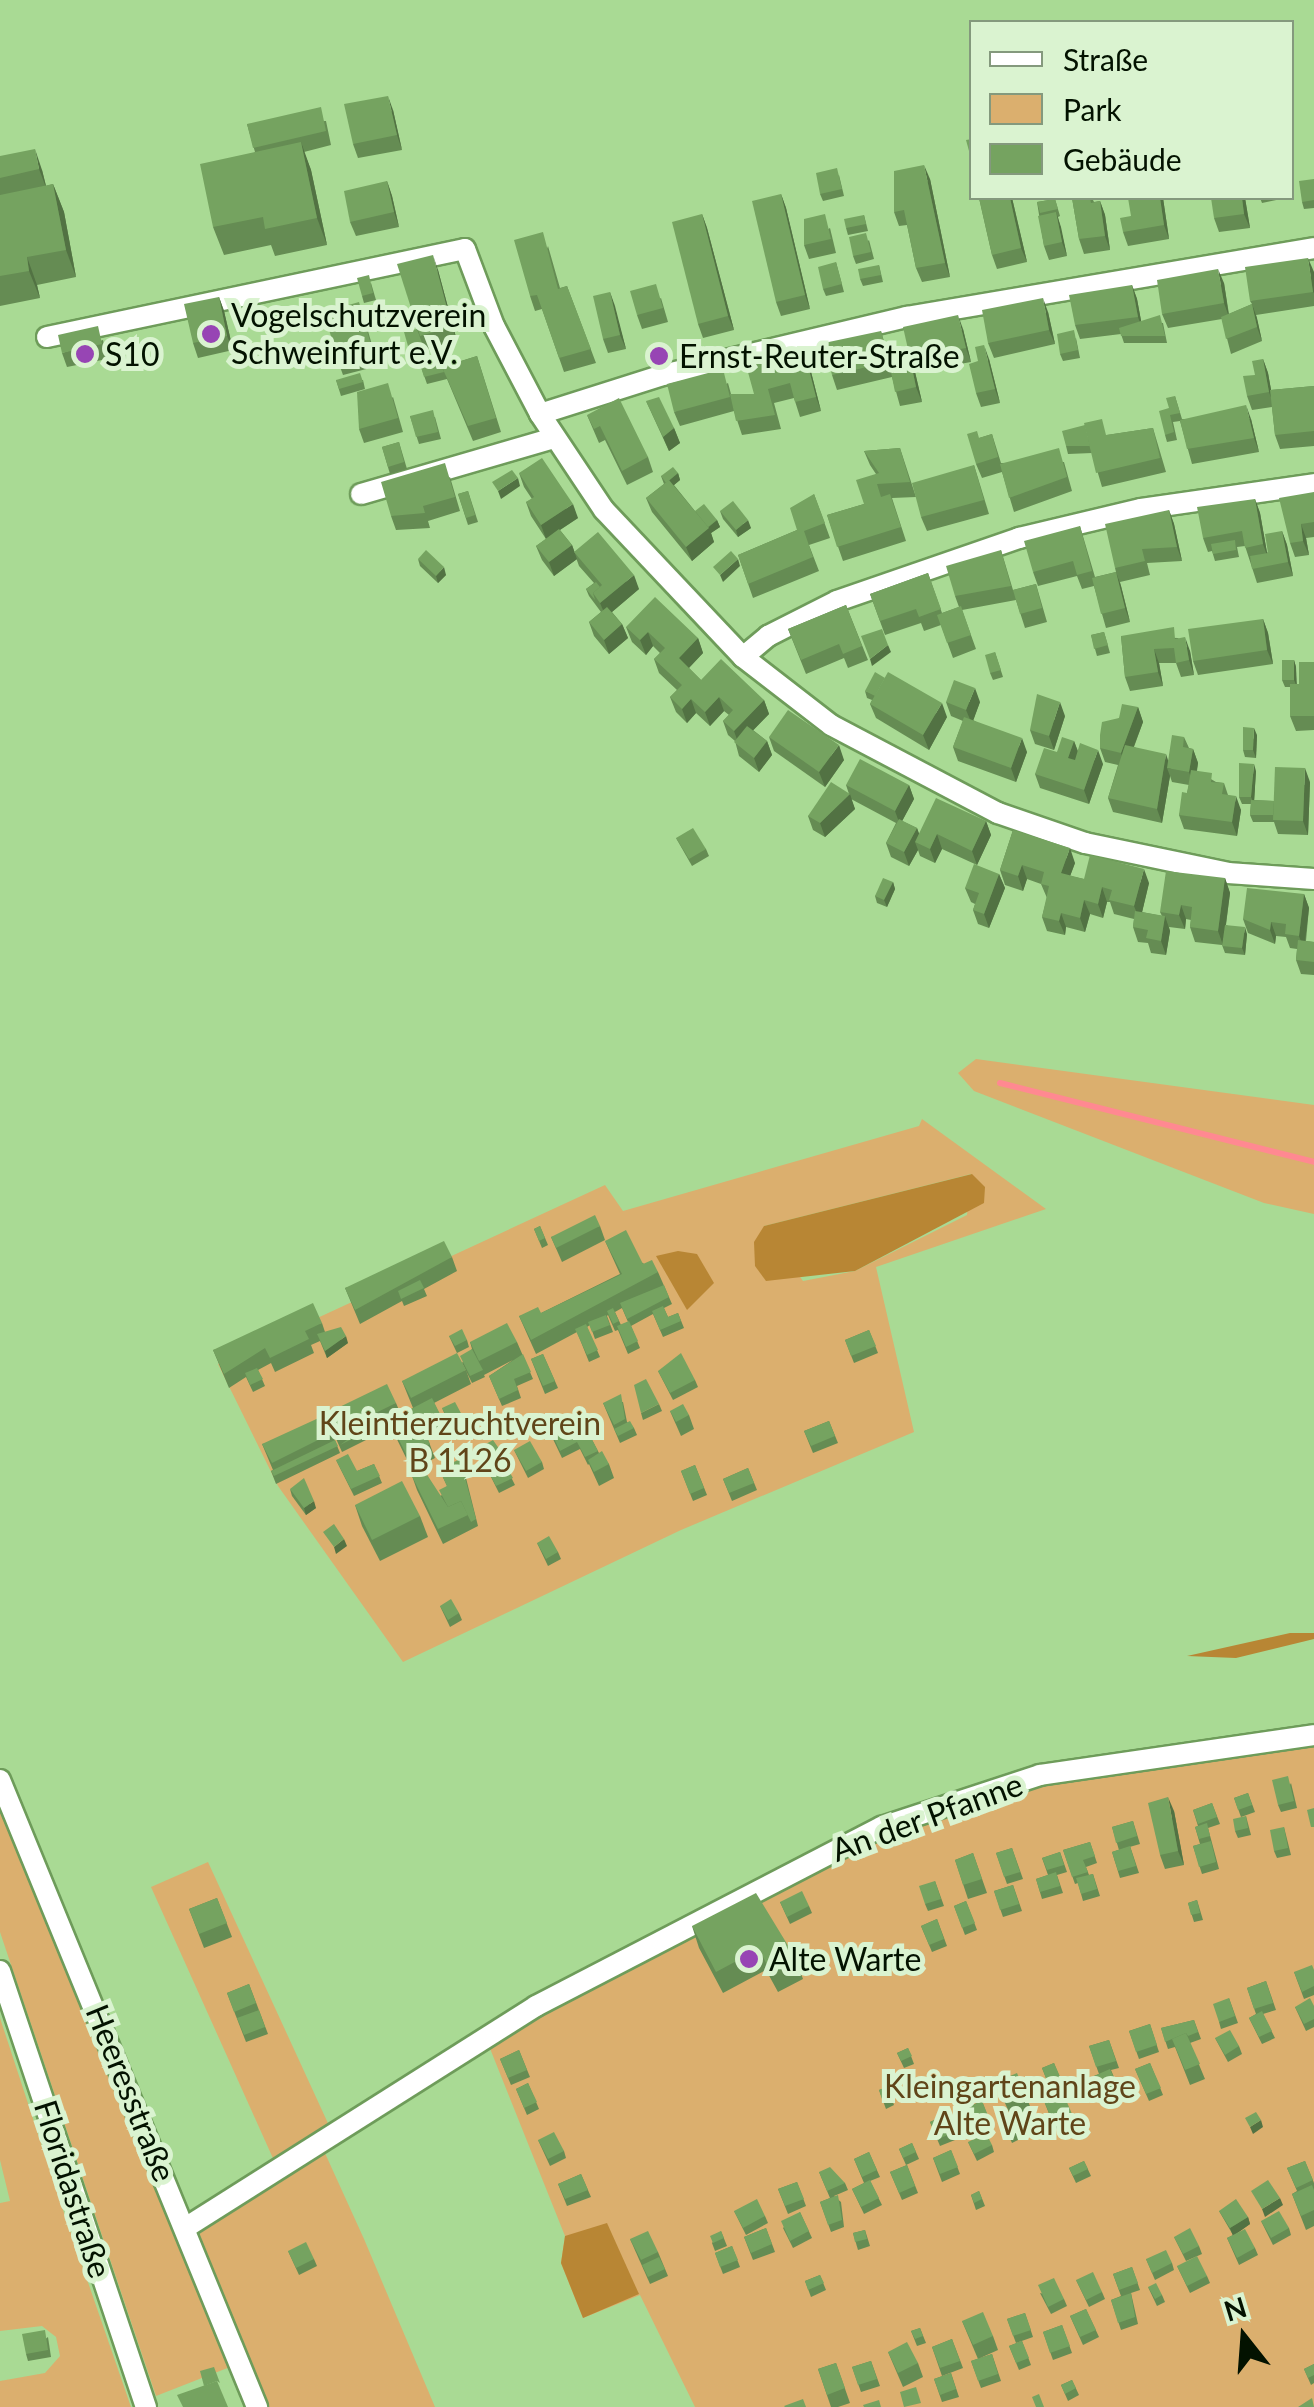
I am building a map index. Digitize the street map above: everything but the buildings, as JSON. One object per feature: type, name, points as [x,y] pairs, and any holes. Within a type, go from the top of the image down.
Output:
[{"type":"street","points":[[540,414],[663,374],[907,317],[1314,248]]},
{"type":"street","points":[[47,337],[465,249],[494,326],[554,438],[664,581],[743,657],[831,725],[998,813],[1158,861],[1314,879]]},
{"type":"street","points":[[360,494],[554,438]]},
{"type":"street","points":[[743,657],[768,636],[836,601],[1019,538],[1140,509],[1314,484]]},
{"type":"street","name":"An der Pfanne","points":[[185,2228],[572,1987],[882,1827],[997,1785],[1314,1735]]},
{"type":"street","name":"Heeresstraße","points":[[0,1780],[257,2407]]},
{"type":"street","name":"Floridastraße","points":[[0,1971],[146,2407]]},
{"type":"green space","points":[[976,1059],[1314,1105],[1314,1214],[1264,1203],[974,1091],[958,1073]]},
{"type":"green space","name":"Kleintierzuchtverein B 1126","points":[[922,1119],[1046,1209],[876,1267],[914,1432],[681,1530],[403,1662],[278,1486],[218,1364],[605,1185],[623,1211],[919,1126]],"holes":[[[971,1174],[967,1215],[855,1271],[803,1281],[764,1226]]]},
{"type":"green space","name":"Kleingartenanlage Alte Warte","points":[[1314,1740],[1314,2407],[695,2407],[640,2295],[583,2318],[561,2263],[565,2236],[487,2041],[884,1831],[1008,1789]]},
{"type":"green space","points":[[0,1804],[230,2367],[156,2396],[0,1932]]},
{"type":"green space","points":[[208,1862],[332,2132],[276,2165],[151,1887]]},
{"type":"green space","points":[[0,2018],[131,2407],[0,2407],[0,2381],[45,2373],[60,2356],[56,2337],[42,2326],[0,2331],[0,2203],[10,2201],[0,2160]]},
{"type":"green space","points":[[324,2151],[435,2407],[267,2407],[199,2239],[202,2226]]},
{"type":"shaded area","points":[[972,1174],[985,1187],[984,1203],[855,1271],[766,1281],[755,1266],[754,1242],[764,1226]]},
{"type":"shaded area","points":[[678,1251],[697,1254],[714,1283],[687,1310],[656,1256]]},
{"type":"shaded area","points":[[1290,1633],[1314,1633],[1314,1639],[1236,1658],[1187,1656]]},
{"type":"shaded area","points":[[607,2223],[639,2294],[583,2318],[561,2263],[565,2236]]},
{"type":"waterway","points":[[1000,1083],[1314,1162]]},
{"type":"place","name":"Vogelschutzverein Schweinfurt e.V.","points":[[211,334]]},
{"type":"place","name":"S10","points":[[85,354]]},
{"type":"place","name":"Ernst-Reuter-Straße","points":[[659,356]]},
{"type":"place","name":"Alte Warte","points":[[749,1959]]}]
